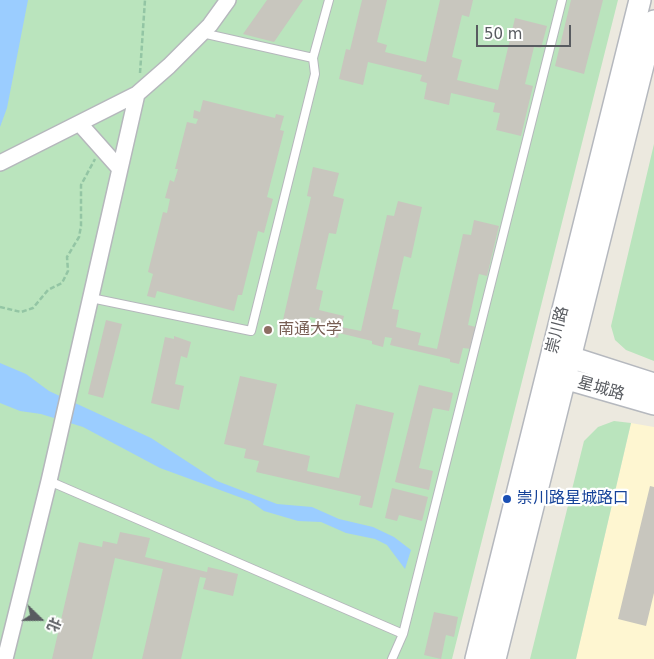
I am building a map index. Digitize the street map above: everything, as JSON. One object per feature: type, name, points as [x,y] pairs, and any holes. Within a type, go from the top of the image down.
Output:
[{"type":"main road","name":"崇川路","points":[[561,354],[640,0]]},
{"type":"main road","name":"崇川路","points":[[476,659],[654,21]]},
{"type":"main road","name":"星城路","points":[[561,354],[654,384]]},
{"type":"main road","name":"崇川路","points":[[495,659],[555,376]]},
{"type":"main road","name":"星城路","points":[[555,376],[654,404]]},
{"type":"street","points":[[0,162],[80,124],[137,94],[202,33],[228,0]]},
{"type":"street","points":[[5,659],[49,482],[137,94]]},
{"type":"street","points":[[80,124],[120,169]]},
{"type":"lane","points":[[91,298],[251,331],[316,74],[313,58],[329,0]]},
{"type":"lane","points":[[392,659],[403,634],[562,0]]},
{"type":"lane","points":[[202,33],[313,58]]},
{"type":"lane","points":[[49,482],[403,634]]},
{"type":"path","points":[[137,94],[145,0]]},
{"type":"path","points":[[0,307],[21,312],[32,308],[48,290],[62,284],[68,271],[66,258],[79,237],[81,226],[81,185],[92,162],[103,148]]},
{"type":"shaded area","points":[[631,423],[654,427],[654,659],[576,659]]},
{"type":"green space","name":"南通大学","points":[[0,0],[618,0],[452,659],[0,659]]},
{"type":"green space","points":[[654,144],[654,361],[626,350],[615,340],[611,326]]},
{"type":"green space","points":[[614,421],[631,423],[576,659],[530,659],[584,441],[598,427]]},
{"type":"water","points":[[0,0],[28,0],[7,108],[0,127]]},
{"type":"water","points":[[0,363],[26,374],[49,391],[151,438],[217,481],[277,504],[312,507],[339,519],[373,527],[394,537],[411,550],[405,569],[387,545],[375,539],[346,533],[321,522],[298,521],[264,511],[250,501],[160,468],[83,427],[41,414],[20,411],[0,403]]},
{"type":"building","points":[[267,0],[303,0],[274,42],[243,34]]},
{"type":"building","points":[[362,0],[387,0],[377,42],[387,45],[385,52],[426,62],[440,0],[473,0],[469,17],[462,15],[452,57],[462,60],[457,80],[498,90],[515,18],[547,26],[541,48],[534,47],[525,84],[533,86],[521,136],[496,130],[500,113],[493,112],[495,103],[451,93],[449,105],[424,99],[427,83],[420,81],[422,75],[368,62],[363,85],[339,79],[346,49],[350,50]]},
{"type":"building","points":[[571,0],[603,0],[584,74],[555,66]]},
{"type":"building","points":[[203,100],[275,118],[276,114],[284,116],[280,130],[284,131],[267,197],[273,199],[264,233],[258,231],[242,295],[238,295],[234,311],[157,291],[155,298],[147,296],[153,274],[148,272],[163,212],[167,213],[170,199],[165,198],[170,180],[174,182],[178,169],[175,169],[187,122],[196,124],[198,119],[193,118],[194,110],[200,112]]},
{"type":"building","points":[[313,167],[339,173],[333,196],[344,199],[336,234],[329,233],[316,289],[323,291],[319,310],[344,316],[341,327],[361,331],[387,215],[394,216],[398,201],[422,207],[411,258],[404,256],[392,309],[399,310],[396,327],[421,333],[418,345],[437,349],[463,234],[471,235],[474,220],[499,226],[487,276],[479,274],[468,325],[476,327],[471,349],[463,348],[459,364],[450,362],[450,359],[390,345],[392,338],[385,337],[383,347],[372,344],[372,341],[339,333],[338,338],[314,333],[318,319],[310,317],[307,330],[297,328],[298,323],[283,320],[311,197],[307,196]]},
{"type":"building","points":[[106,320],[122,324],[103,398],[88,394]]},
{"type":"building","points":[[174,336],[191,342],[187,358],[181,356],[175,384],[184,386],[179,410],[151,403],[165,337],[174,339]]},
{"type":"building","points":[[240,376],[277,384],[263,445],[310,456],[307,471],[339,478],[356,404],[394,413],[372,508],[359,505],[361,496],[256,472],[259,461],[244,458],[246,449],[224,444]]},
{"type":"building","points":[[419,385],[453,393],[449,411],[433,408],[419,468],[433,471],[429,490],[395,482]]},
{"type":"building","points":[[650,486],[654,487],[654,593],[646,626],[618,619]]},
{"type":"building","points":[[392,488],[428,497],[422,521],[399,515],[397,521],[385,518]]},
{"type":"building","points":[[120,532],[150,538],[145,557],[207,572],[208,567],[238,574],[233,596],[203,589],[206,578],[200,577],[181,659],[142,659],[163,569],[115,558],[92,659],[52,659],[79,542],[102,547],[103,541],[117,544]]},
{"type":"building","points":[[434,612],[458,617],[454,637],[446,635],[441,659],[424,655]]},
{"type":"place","name":"南通大学","points":[[268,330]]},
{"type":"place","name":"崇川路星城路口","points":[[507,499]]}]
